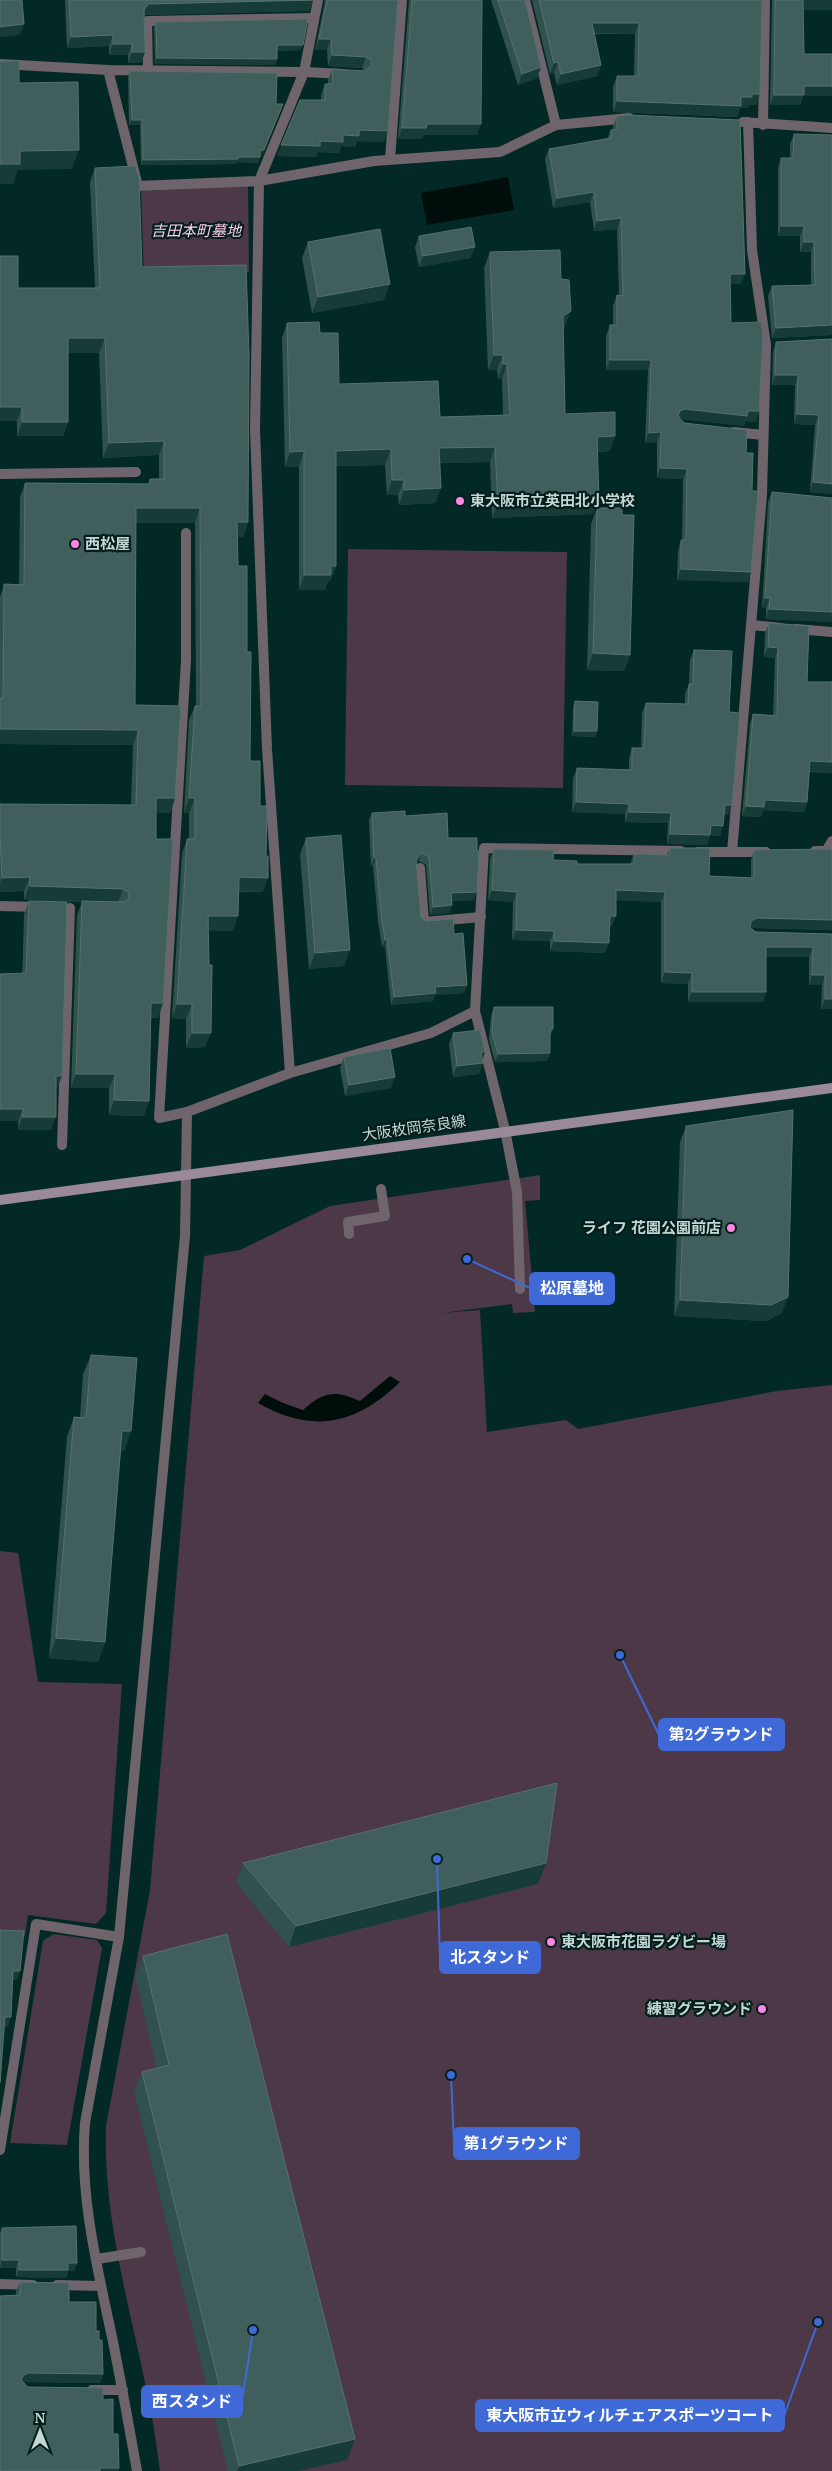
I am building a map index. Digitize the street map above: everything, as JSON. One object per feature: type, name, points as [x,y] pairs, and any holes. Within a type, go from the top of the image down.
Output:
[{"type":"main road","name":"大阪枚岡奈良線","points":[[0,1200],[505,1130],[832,1088]]},
{"type":"street","points":[[290,1073],[267,749],[255,430],[259,181],[304,72],[318,0]]},
{"type":"street","points":[[390,160],[402,0]]},
{"type":"street","points":[[525,0],[556,125]]},
{"type":"street","points":[[763,125],[765,0]]},
{"type":"street","points":[[148,71],[147,21],[314,18]]},
{"type":"street","points":[[0,64],[108,70],[352,74]]},
{"type":"street","points":[[108,70],[138,186],[259,181],[390,160],[500,152],[556,125],[625,118],[644,118]]},
{"type":"street","points":[[729,122],[832,128]]},
{"type":"street","points":[[732,852],[751,626],[766,494],[763,435],[770,345],[752,250],[748,122]]},
{"type":"street","points":[[727,431],[763,435]]},
{"type":"street","points":[[0,474],[136,472]]},
{"type":"street","points":[[186,533],[186,660],[159,1118],[187,1112],[290,1073],[431,1033],[475,1011]]},
{"type":"street","points":[[751,626],[832,632]]},
{"type":"street","points":[[807,851],[826,851],[832,842]]},
{"type":"street","points":[[520,1289],[516,1192],[505,1130],[475,1011],[484,848],[779,852]]},
{"type":"street","points":[[420,868],[424,922],[481,917]]},
{"type":"street","points":[[0,906],[65,908],[62,1145]]},
{"type":"street","points":[[137,2471],[123,2390],[101,2286],[84,2186],[82,2153],[85,2122],[119,1937],[185,1236],[188,1175],[187,1112]]},
{"type":"street","points":[[349,1234],[348,1222],[385,1216],[380,1189]]},
{"type":"street","points":[[0,2144],[36,1924],[119,1937]]},
{"type":"street","points":[[97,2259],[141,2252]]},
{"type":"street","points":[[0,2284],[101,2286]]},
{"type":"street","points":[[84,2390],[123,2390]]},
{"type":"green space","name":"吉田本町墓地","points":[[248,186],[249,272],[144,276],[141,191]]},
{"type":"green space","points":[[348,549],[567,552],[563,788],[345,785]]},
{"type":"green space","name":"東大阪市花園ラグビー場","points":[[540,1175],[540,1200],[525,1201],[535,1312],[513,1313],[512,1304],[442,1313],[480,1310],[487,1432],[566,1420],[578,1429],[777,1391],[832,1385],[832,2471],[160,2471],[146,2385],[118,2256],[111,2213],[107,2170],[106,2126],[150,1890],[204,1256],[240,1250],[330,1206]]},
{"type":"green space","points":[[0,1551],[18,1553],[38,1682],[122,1684],[106,1913],[96,1924],[28,1915],[25,1936],[0,1933]]},
{"type":"green space","points":[[53,1934],[97,1940],[102,1948],[67,2145],[10,2143],[43,1941]]},
{"type":"shaded area","points":[[508,177],[514,210],[427,225],[421,193]]},
{"type":"shaded area","points":[[390,1376],[400,1382],[383,1397],[367,1408],[350,1416],[333,1420],[297,1419],[278,1413],[258,1403],[265,1394],[303,1410],[317,1399],[330,1394],[344,1395],[360,1401]]},
{"type":"building","points":[[0,0],[22,0],[24,24],[0,27]]},
{"type":"building","points":[[69,0],[313,0],[148,4],[144,10],[145,52],[132,52],[132,44],[113,44],[113,35],[71,37]]},
{"type":"building","points":[[327,0],[398,0],[388,131],[359,130],[359,136],[343,135],[343,142],[320,141],[320,146],[281,145],[300,100],[325,100],[325,84],[333,84],[332,69],[365,71],[372,65],[371,60],[366,57],[332,55],[331,39],[319,39]]},
{"type":"building","points":[[412,0],[482,0],[481,124],[427,124],[426,128],[402,128]]},
{"type":"building","points":[[498,0],[525,0],[541,67],[522,74]]},
{"type":"building","points":[[539,0],[762,0],[760,94],[752,94],[752,97],[741,97],[741,106],[617,101],[617,76],[638,76],[639,23],[592,23],[601,65],[561,74],[558,62],[554,63]]},
{"type":"building","points":[[775,0],[803,0],[804,54],[832,54],[832,86],[804,86],[804,95],[774,95]]},
{"type":"building","points":[[308,19],[303,45],[277,45],[277,59],[157,58],[156,22]]},
{"type":"building","points":[[0,61],[19,61],[19,83],[78,82],[79,150],[20,151],[20,164],[0,164]]},
{"type":"building","points":[[130,71],[277,73],[276,104],[283,104],[264,150],[260,150],[260,157],[143,160],[142,120],[132,120]]},
{"type":"building","points":[[617,116],[740,120],[745,274],[730,274],[731,323],[761,322],[763,335],[759,411],[748,411],[747,416],[685,409],[680,411],[678,416],[684,423],[747,430],[746,453],[753,453],[752,491],[758,491],[751,572],[681,569],[681,540],[686,540],[687,469],[660,468],[661,432],[649,433],[651,360],[610,360],[610,325],[617,325],[617,295],[623,296],[621,218],[597,221],[594,192],[557,198],[549,149],[611,138],[611,130],[617,129]]},
{"type":"building","points":[[794,134],[832,135],[832,325],[776,328],[772,286],[815,285],[814,242],[804,242],[804,226],[781,226],[781,158],[793,158]]},
{"type":"building","points":[[135,166],[139,177],[142,267],[246,265],[249,354],[248,522],[237,522],[238,566],[247,566],[247,652],[251,652],[250,761],[260,761],[260,806],[267,806],[266,856],[268,856],[268,878],[239,877],[238,916],[208,916],[209,965],[212,965],[211,1033],[192,1033],[192,1004],[177,1004],[187,839],[195,839],[195,798],[189,798],[195,706],[201,706],[200,508],[136,508],[135,705],[181,706],[175,798],[156,798],[156,839],[173,839],[163,1003],[151,1003],[149,1101],[114,1100],[115,1074],[76,1074],[82,901],[123,902],[129,899],[129,892],[123,889],[29,886],[30,877],[2,878],[0,833],[0,804],[136,805],[138,730],[0,729],[0,698],[3,698],[4,584],[24,585],[25,483],[150,484],[150,479],[164,479],[164,441],[109,443],[105,338],[68,338],[68,422],[22,422],[22,407],[0,407],[0,256],[18,256],[18,288],[100,288],[95,168]]},
{"type":"building","points":[[471,227],[475,247],[423,256],[419,236]]},
{"type":"building","points":[[380,229],[390,284],[318,297],[308,242]]},
{"type":"building","points":[[560,250],[561,279],[569,280],[571,311],[563,316],[565,414],[615,412],[615,436],[597,437],[599,499],[498,503],[495,447],[439,448],[441,488],[404,490],[404,480],[392,480],[391,449],[336,451],[336,566],[331,566],[331,575],[304,575],[304,451],[290,452],[287,323],[319,322],[320,333],[338,333],[339,384],[438,381],[440,417],[510,415],[507,364],[503,364],[503,355],[494,355],[490,252]]},
{"type":"building","points":[[832,339],[832,484],[813,482],[819,415],[797,414],[798,375],[775,375],[776,342]]},
{"type":"building","points":[[772,492],[832,498],[832,612],[769,609],[770,598],[765,598]]},
{"type":"building","points":[[597,508],[622,508],[622,515],[634,515],[630,655],[593,653]]},
{"type":"building","points":[[769,623],[809,626],[807,682],[832,682],[832,762],[810,761],[807,802],[765,800],[764,807],[746,806],[753,714],[777,716],[778,648],[768,647]]},
{"type":"building","points":[[694,650],[732,651],[729,712],[740,713],[732,805],[725,805],[723,826],[711,825],[710,835],[670,834],[671,813],[629,812],[629,804],[576,802],[577,768],[632,770],[632,748],[644,748],[646,703],[688,704],[689,684],[693,684]]},
{"type":"building","points":[[575,701],[598,702],[597,731],[574,731]]},
{"type":"building","points":[[405,811],[405,816],[447,813],[448,838],[477,838],[477,851],[479,851],[477,892],[451,893],[452,905],[433,907],[429,857],[422,853],[416,860],[421,918],[427,921],[453,919],[454,934],[463,933],[467,985],[435,987],[436,993],[394,997],[387,939],[385,940],[381,914],[376,858],[374,858],[372,813]]},
{"type":"building","points":[[341,835],[350,950],[315,953],[306,838]]},
{"type":"building","points":[[670,848],[710,848],[709,876],[754,878],[754,850],[832,849],[832,920],[757,918],[751,921],[750,928],[756,932],[832,934],[832,999],[825,999],[825,975],[812,975],[813,947],[766,947],[766,992],[692,992],[692,973],[665,972],[665,892],[616,890],[616,916],[610,916],[609,943],[554,941],[554,931],[516,930],[517,892],[492,890],[494,849],[554,850],[553,860],[577,861],[577,864],[634,864],[634,854],[670,855]]},
{"type":"building","points":[[29,901],[67,902],[62,1076],[56,1076],[56,1117],[22,1117],[23,1109],[0,1109],[0,974],[26,973]]},
{"type":"building","points":[[494,1007],[553,1007],[553,1029],[550,1029],[550,1053],[498,1054],[492,1032]]},
{"type":"building","points":[[480,1030],[485,1052],[481,1052],[483,1063],[457,1066],[453,1033]]},
{"type":"building","points":[[390,1048],[395,1077],[349,1085],[344,1057]]},
{"type":"building","name":"ライフ 花園公園前店","points":[[793,1110],[788,1297],[771,1305],[680,1300],[686,1126]]},
{"type":"building","points":[[91,1355],[137,1358],[131,1431],[122,1431],[105,1642],[56,1638],[74,1417],[86,1418]]},
{"type":"building","points":[[557,1783],[546,1863],[296,1926],[243,1863]]},
{"type":"building","points":[[0,1930],[24,1931],[20,1971],[13,1971],[11,2017],[5,2017],[0,2083]]},
{"type":"building","points":[[227,1934],[355,2439],[239,2466],[142,2072],[169,2065],[143,1956]]},
{"type":"building","points":[[76,2226],[77,2263],[68,2263],[68,2270],[19,2270],[19,2260],[2,2260],[2,2228]]},
{"type":"building","points":[[20,2282],[69,2283],[69,2302],[96,2302],[96,2331],[99,2331],[99,2340],[102,2340],[103,2374],[28,2373],[21,2380],[28,2387],[103,2388],[103,2400],[113,2399],[113,2434],[118,2434],[119,2468],[100,2468],[100,2471],[0,2471],[0,2296],[20,2295]]},
{"type":"place","name":"東大阪市立英田北小学校","points":[[460,501]]},
{"type":"place","name":"西松屋","points":[[75,544]]},
{"type":"place","name":"ライフ 花園公園前店","points":[[731,1228]]},
{"type":"place","name":"松原墓地","points":[[467,1259]]},
{"type":"place","name":"第2グラウンド","points":[[620,1655]]},
{"type":"place","name":"北スタンド","points":[[437,1859]]},
{"type":"place","name":"東大阪市花園ラグビー場","points":[[551,1942]]},
{"type":"place","name":"練習グラウンド","points":[[762,2009]]},
{"type":"place","name":"第1グラウンド","points":[[451,2075]]},
{"type":"place","name":"東大阪市立ウィルチェアスポーツコート","points":[[818,2322]]},
{"type":"place","name":"西スタンド","points":[[253,2330]]}]
